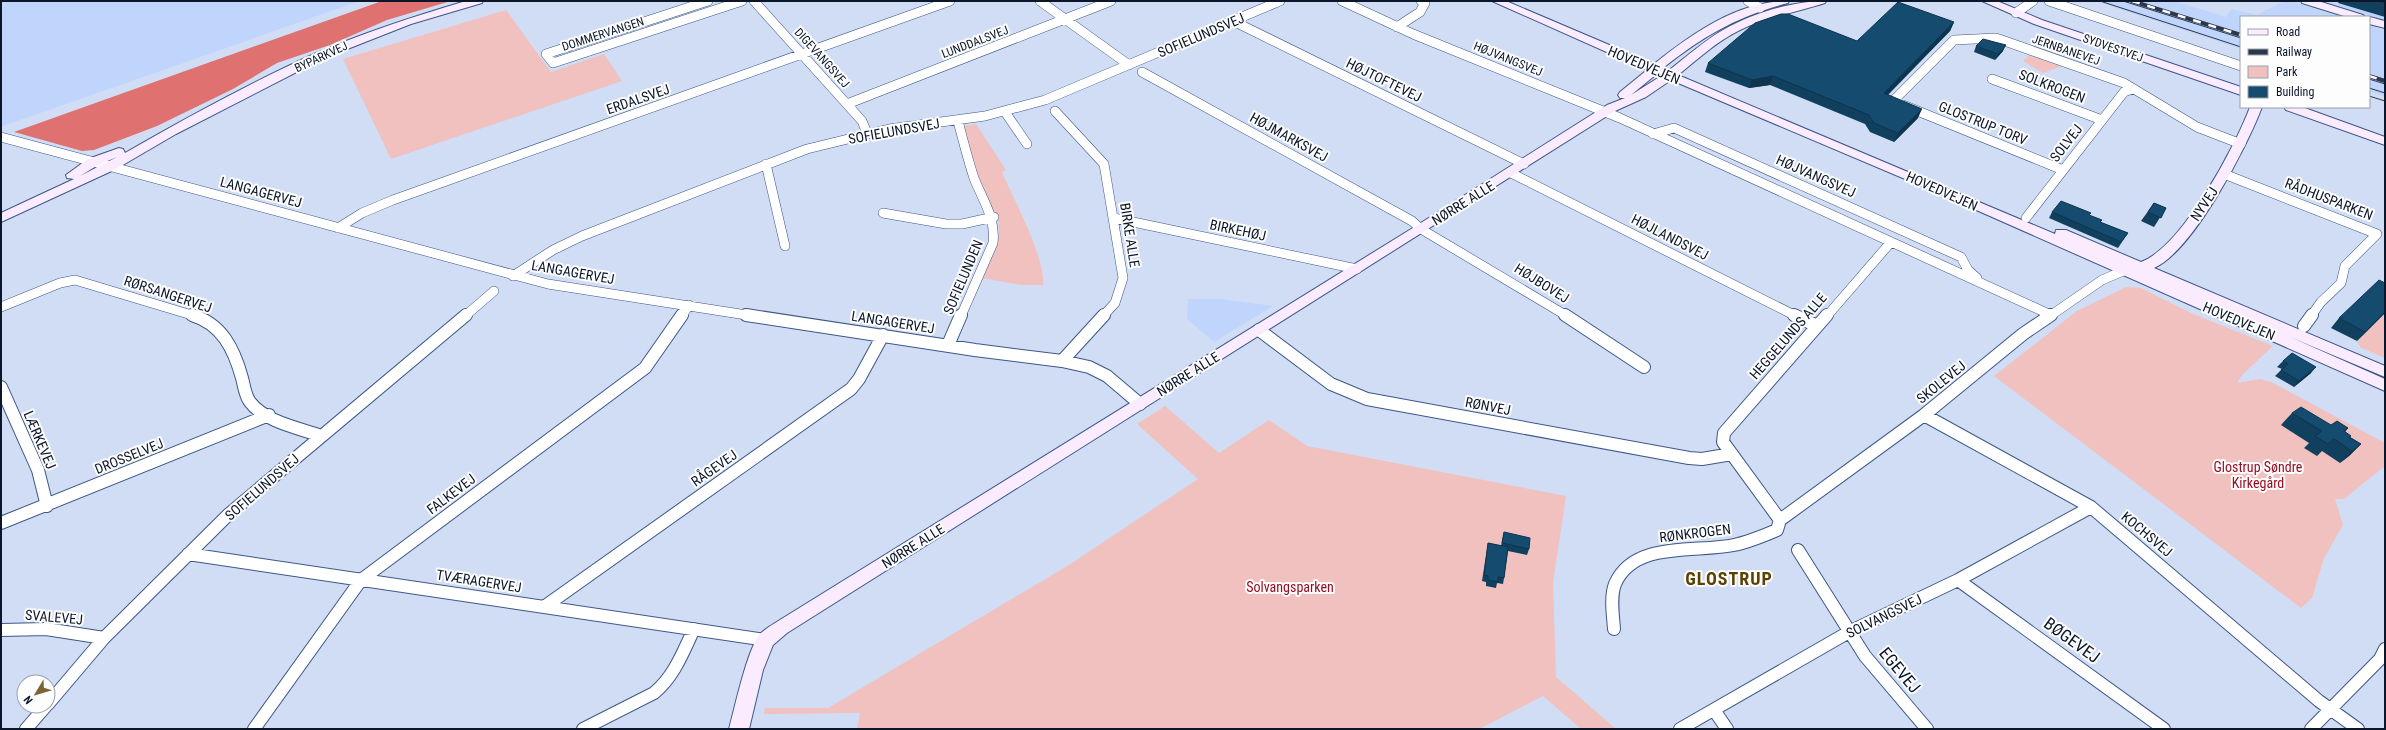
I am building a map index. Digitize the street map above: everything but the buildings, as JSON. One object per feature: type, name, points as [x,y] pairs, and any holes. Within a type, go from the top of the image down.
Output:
[{"type":"street","name":"BYPARKVEJ","points":[[1,218],[111,166],[172,131],[342,47],[407,22],[478,1]]},
{"type":"street","name":"DOMMERVANGEN","points":[[708,1],[546,54],[553,63],[742,1]]},
{"type":"street","name":"DIGEVANGSVEJ","points":[[754,1],[864,123],[867,134]]},
{"type":"street","name":"ERDALSVEJ","points":[[338,228],[362,213],[392,200],[804,55],[950,1]]},
{"type":"street","points":[[1040,1],[1129,65]]},
{"type":"street","name":"LUNDDALSVEJ","points":[[847,104],[1112,1]]},
{"type":"street","name":"SOFIELUNDSVEJ","points":[[513,276],[553,250],[582,236],[807,148],[867,134],[958,121],[1005,112],[1045,100],[1280,1]]},
{"type":"street","name":"HØJVANGSVEJ","points":[[1342,1],[1397,27],[1608,110],[1653,134],[2051,314]]},
{"type":"street","points":[[1397,27],[1420,12],[1425,3],[1421,1]]},
{"type":"street","name":"HOVEDVEJEN","points":[[1497,1],[1673,72],[2385,385]]},
{"type":"street","name":"HOVEDVEJEN","points":[[1517,1],[1659,66]]},
{"type":"street","points":[[1748,1],[1760,8]]},
{"type":"street","name":"NØRRE ALLE","points":[[766,640],[801,614],[1511,173],[1608,110],[1659,66],[1710,30],[1733,17],[1784,1]]},
{"type":"street","name":"SYDVESTVEJ","points":[[1987,1],[2240,91]]},
{"type":"street","name":"SYDVESTVEJ","points":[[1996,1],[2017,12],[2240,88]]},
{"type":"street","points":[[2017,12],[2033,1]]},
{"type":"street","points":[[2050,1],[2240,66]]},
{"type":"street","points":[[2306,1],[2356,16]]},
{"type":"street","name":"NØRRE ALLE","points":[[1608,110],[1629,101],[1732,30],[1814,2]]},
{"type":"street","points":[[2370,20],[2385,25]]},
{"type":"street","name":"HØJTOFTEVEJ","points":[[1233,21],[1524,164]]},
{"type":"street","name":"JERNBANEVEJ","points":[[1893,101],[1952,42],[1966,38],[1996,38],[2124,83],[2196,127],[2240,144]]},
{"type":"street","name":"HØJMARKSVEJ","points":[[1142,72],[1412,221],[1421,229]]},
{"type":"street","name":"HOVEDVEJEN","points":[[1673,72],[2026,218],[2385,372]]},
{"type":"street","name":"SOLKROGEN","points":[[1992,79],[2102,120]]},
{"type":"street","name":"SOLVEJ","points":[[2026,218],[2124,92],[2132,89]]},
{"type":"street","name":"GLOSTRUP TORV","points":[[1893,101],[2063,170]]},
{"type":"street","name":"NYVEJ","points":[[2123,271],[2142,267],[2163,256],[2178,241],[2224,174],[2240,144],[2256,108]]},
{"type":"street","points":[[2293,108],[2385,141]]},
{"type":"street","name":"BIRKE ALLE","points":[[1056,111],[1104,164],[1123,278],[1116,303],[1062,361]]},
{"type":"street","points":[[1005,112],[1027,144]]},
{"type":"street","name":"SOFIELUNDEN","points":[[948,345],[993,243],[995,231],[994,217],[975,182],[958,121]]},
{"type":"street","name":"HØJVANGSVEJ","points":[[1653,134],[1674,128],[1961,257],[1970,273],[1988,285]]},
{"type":"street","name":"BYPARKVEJ","points":[[15,211],[93,162],[172,131]]},
{"type":"street","name":"LANGAGERVEJ","points":[[1,137],[513,276],[578,290],[1062,361],[1089,367],[1107,376],[1140,404]]},
{"type":"street","points":[[766,164],[785,246]]},
{"type":"street","name":"HØJLANDSVEJ","points":[[1511,173],[1816,326]]},
{"type":"street","name":"RÅDHUSPARKEN","points":[[2224,174],[2377,234],[2377,236],[2345,266],[2341,283],[2322,302],[2304,326]]},
{"type":"street","name":"SOFIELUNDEN","points":[[883,213],[946,224],[962,224],[994,217]]},
{"type":"street","name":"BIRKEHØJ","points":[[1114,218],[1357,269]]},
{"type":"street","name":"HØJBOVEJ","points":[[1421,229],[1560,310],[1644,367]]},
{"type":"street","name":"HEGGELUNDS ALLE","points":[[1732,454],[1723,442],[1724,433],[1890,242]]},
{"type":"street","name":"HØJVANGSVEJ","points":[[1939,264],[1955,267],[1964,262]]},
{"type":"street","name":"SKOLEVEJ","points":[[1780,520],[1924,415],[2051,314],[2102,280],[2123,271]]},
{"type":"street","name":"RØRSANGERVEJ","points":[[1,308],[60,283],[75,280],[203,318],[215,323],[228,338],[249,400],[254,406],[321,436]]},
{"type":"street","name":"SOFIELUNDSVEJ","points":[[56,695],[104,638],[229,514],[494,291]]},
{"type":"street","name":"FALKEVEJ","points":[[254,729],[361,580],[645,368],[689,306]]},
{"type":"street","name":"RØNVEJ","points":[[1259,330],[1331,384],[1367,399],[1688,458],[1714,458],[1732,454]]},
{"type":"street","name":"RÅGEVEJ","points":[[544,607],[851,389],[859,379],[883,335]]},
{"type":"street","name":"LÆRKEVEJ","points":[[1,387],[38,470],[47,506]]},
{"type":"street","name":"DROSSELVEJ","points":[[1,523],[47,506],[269,414]]},
{"type":"street","name":"KOCHSVEJ","points":[[1924,415],[2091,507],[2329,708],[2358,729]]},
{"type":"street","points":[[1732,454],[1780,520]]},
{"type":"street","name":"SOLVANGSVEJ","points":[[1680,729],[1849,632],[1958,580],[2091,507]]},
{"type":"street","name":"RØNKROGEN","points":[[1614,629],[1613,594],[1622,572],[1630,565],[1656,552],[1733,545],[1777,530],[1780,520]]},
{"type":"street","name":"EGEVEJ","points":[[1798,550],[1865,656],[1927,729]]},
{"type":"street","name":"TVÆRAGERVEJ","points":[[188,554],[766,640]]},
{"type":"street","name":"BØGEVEJ","points":[[1958,580],[2164,729]]},
{"type":"street","name":"SVALEVEJ","points":[[1,630],[46,629],[104,638]]},
{"type":"street","points":[[583,729],[654,693],[664,685],[694,629]]},
{"type":"street","points":[[739,729],[754,670],[766,640]]},
{"type":"street","points":[[2311,729],[2329,708],[2380,659],[2385,649]]},
{"type":"street","points":[[1714,710],[1728,729]]},
{"type":"street","points":[[26,729],[39,714]]},
{"type":"shaded area","points":[[1,1],[360,1],[1,126]]},
{"type":"shaded area","points":[[382,1],[451,1],[387,20],[330,45],[277,63],[233,89],[157,126],[94,150],[82,151],[14,132]]},
{"type":"shaded area","points":[[2095,1],[2174,1],[2226,17],[2231,9],[2257,15],[2280,3],[2290,1],[2339,16],[2240,16],[2240,49]]},
{"type":"shaded area","points":[[2318,1],[2385,1],[2385,21]]},
{"type":"shaded area","points":[[2370,25],[2385,30],[2385,97],[2370,91]]},
{"type":"shaded area","points":[[1188,299],[1219,299],[1273,306],[1214,342],[1187,319]]},
{"type":"green space","points":[[506,10],[551,72],[604,54],[622,81],[391,159],[343,59]]},
{"type":"green space","points":[[2029,55],[2062,66],[2043,73],[2023,61]]},
{"type":"green space","points":[[976,124],[1006,170],[1002,172],[1028,228],[1043,274],[1043,285],[1021,285],[982,278],[998,243],[999,224],[979,182],[962,126]]},
{"type":"green space","name":"Glostrup Søndre Kirkegård","points":[[2126,287],[2141,288],[2193,314],[2273,346],[2243,374],[2237,383],[2260,379],[2271,382],[2385,443],[2385,466],[2344,499],[2335,499],[2343,525],[2324,558],[2312,598],[2301,608],[1994,376],[2077,311]]},
{"type":"green space","points":[[2385,313],[2385,358],[2360,347],[2357,341]]},
{"type":"green space","name":"Solvangsparken","points":[[1165,406],[1219,453],[1269,420],[1307,446],[1566,496],[1553,583],[1556,677],[1616,729],[1581,729],[1543,696],[1479,729],[857,729],[860,713],[764,714],[765,708],[828,708],[1069,565],[1198,479],[1137,424]]},
{"type":"tram line","points":[[2100,1],[2240,47]]},
{"type":"tram line","points":[[2123,1],[2240,38]]},
{"type":"tram line","points":[[2370,79],[2385,84]]},
{"type":"tram line","points":[[2370,88],[2385,93]]},
{"type":"tram line","points":[[2370,96],[2385,101]]},
{"type":"railway","points":[[2132,1],[2240,35]]},
{"type":"railway","points":[[2370,76],[2385,81]]},
{"type":"district","name":"GLOSTRUP","points":[[1729,579]]}]
